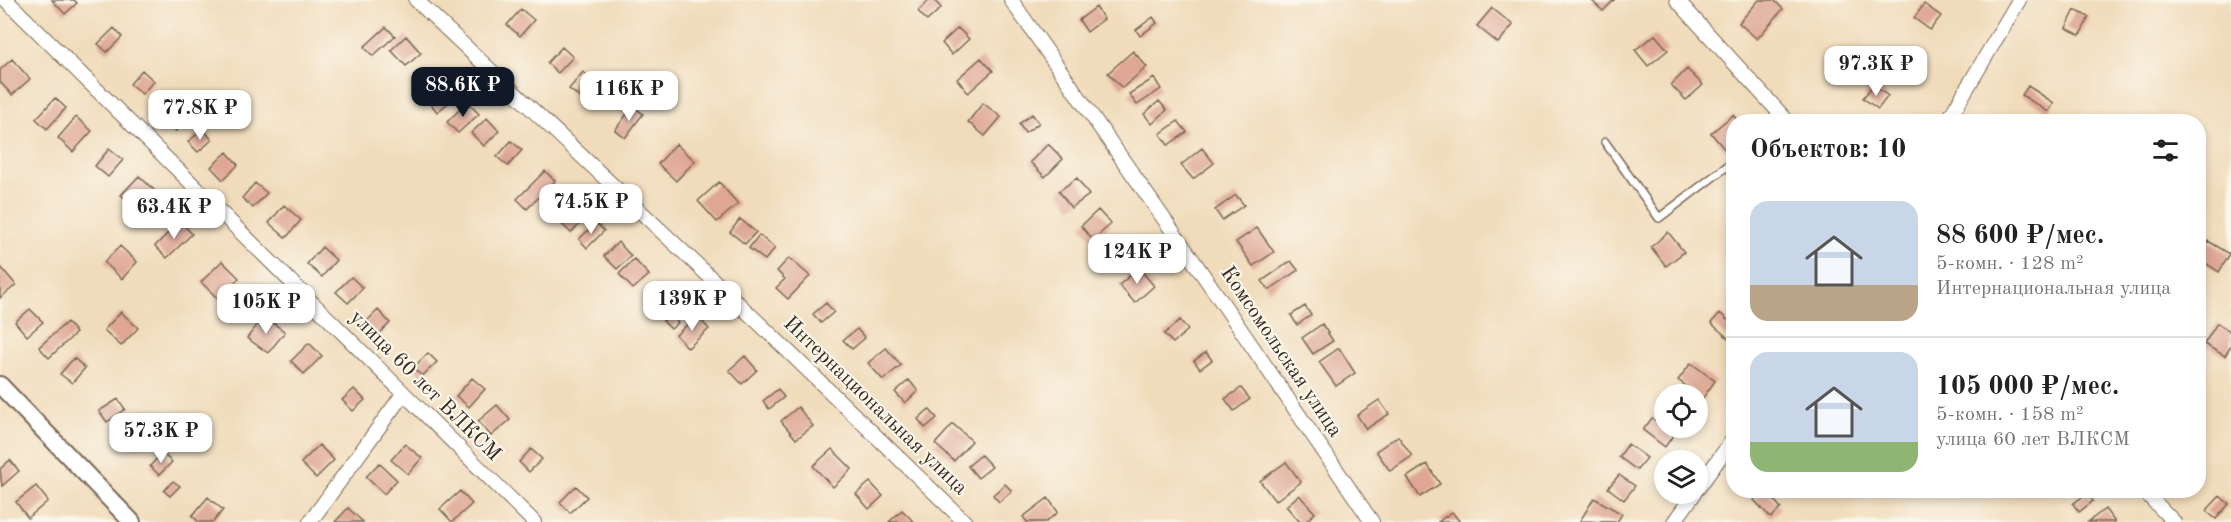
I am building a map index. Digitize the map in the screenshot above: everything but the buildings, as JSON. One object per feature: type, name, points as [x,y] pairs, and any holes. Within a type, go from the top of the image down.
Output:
[{"type":"street","name":"улица 60 лет ВЛКСМ","points":[[6,0],[534,522]]},
{"type":"street","name":"Интернациональная улица","points":[[416,0],[762,326],[965,522]]},
{"type":"street","name":"Комсомольская улица","points":[[1011,0],[1372,522]]},
{"type":"street","points":[[1677,0],[1781,114]]},
{"type":"street","points":[[1952,114],[2019,0]]},
{"type":"street","points":[[0,384],[132,522]]},
{"type":"street","points":[[310,522],[404,394]]},
{"type":"street","points":[[1708,474],[1726,449]]},
{"type":"street","points":[[2151,498],[2174,522]]},
{"type":"street","points":[[1674,522],[1687,504]]},
{"type":"lane","points":[[1605,142],[1659,218],[1726,167]]}]
